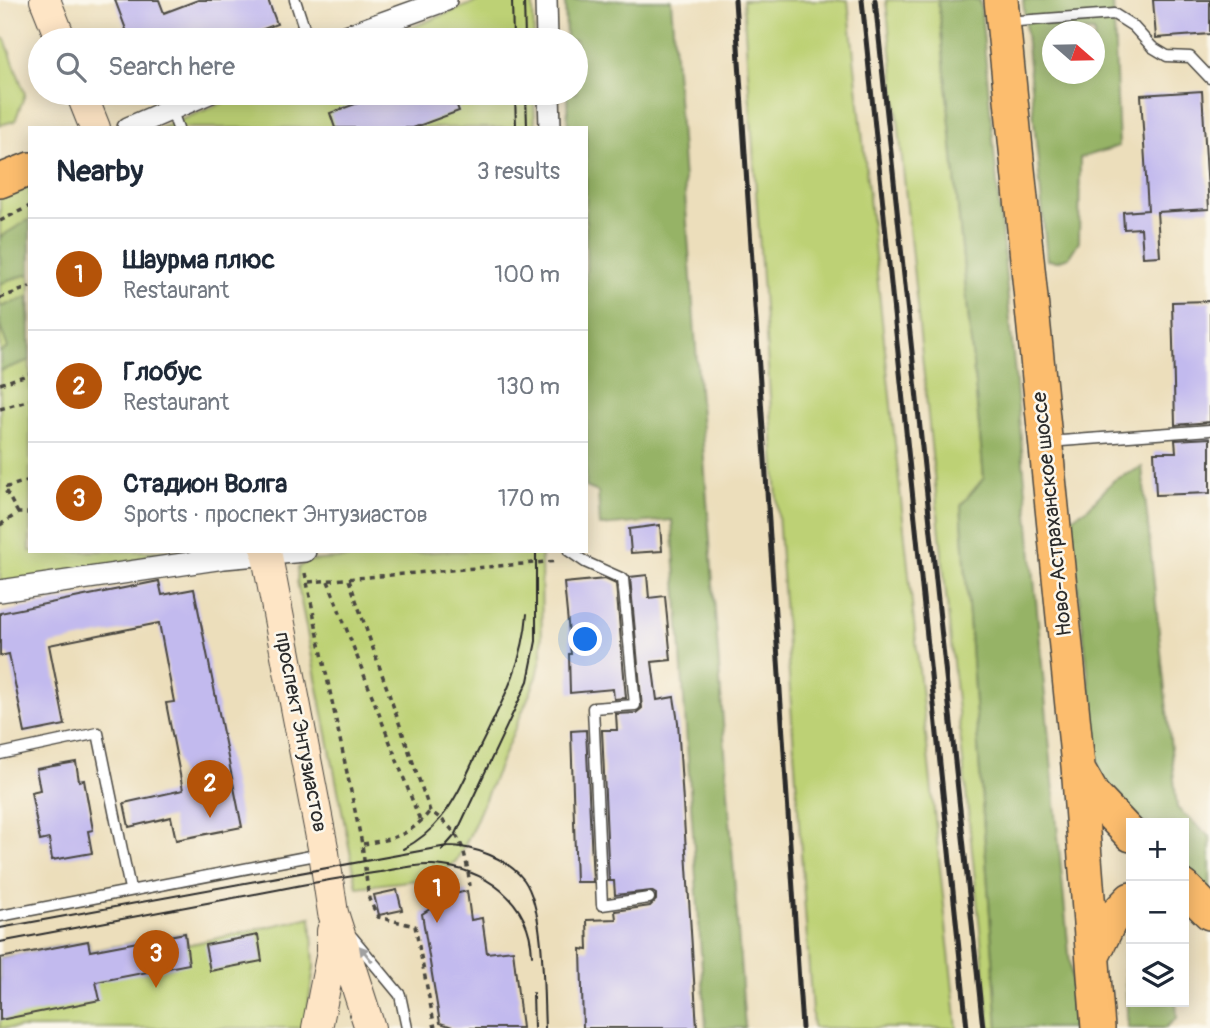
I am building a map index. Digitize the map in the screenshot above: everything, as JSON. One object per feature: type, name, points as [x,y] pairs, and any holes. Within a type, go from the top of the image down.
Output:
[{"type":"main road","points":[[45,0],[56,28]]},
{"type":"main road","name":"Ново-Астраханское шоссе","points":[[1002,11],[1078,766],[1098,1028]]},
{"type":"main road","points":[[86,105],[94,126]]},
{"type":"main road","points":[[0,181],[28,170]]},
{"type":"main road","name":"проспект Энтузиастов","points":[[267,554],[324,853],[332,913],[332,953],[317,1028]]},
{"type":"main road","points":[[1078,766],[1093,795],[1126,830]]},
{"type":"main road","points":[[1093,956],[1110,921],[1126,904]]},
{"type":"main road","name":"проспект Энтузиастов","points":[[332,913],[370,1028]]},
{"type":"street","points":[[368,28],[446,0]]},
{"type":"street","points":[[546,0],[547,28]]},
{"type":"street","points":[[137,126],[175,118],[193,105]]},
{"type":"street","points":[[549,105],[550,126]]},
{"type":"street","points":[[0,591],[267,554]]},
{"type":"lane","points":[[295,0],[304,28]]},
{"type":"lane","points":[[1002,11],[1114,14],[1133,26],[1152,47],[1167,56],[1191,57],[1210,78]]},
{"type":"lane","points":[[1045,442],[1210,430]]},
{"type":"lane","points":[[571,553],[623,579],[635,705],[593,708],[602,905],[649,898]]},
{"type":"lane","points":[[0,754],[98,733],[130,889]]},
{"type":"lane","points":[[0,916],[324,853]]},
{"type":"lane","points":[[332,913],[400,995],[407,1028]]},
{"type":"path","points":[[0,221],[28,207]]},
{"type":"path","points":[[0,298],[28,288]]},
{"type":"path","points":[[0,384],[28,375]]},
{"type":"path","points":[[0,409],[28,401]]},
{"type":"path","points":[[18,513],[2,489],[28,481]]},
{"type":"path","points":[[0,525],[18,513],[28,513]]},
{"type":"path","points":[[301,553],[362,844],[369,899],[376,914],[415,926],[435,1028]]},
{"type":"path","points":[[309,582],[555,563],[571,553]]},
{"type":"path","points":[[349,580],[430,811],[441,818],[461,839],[470,886]]},
{"type":"path","points":[[328,581],[421,824]]},
{"type":"path","points":[[362,844],[407,834],[421,824],[430,811]]},
{"type":"green space","points":[[481,0],[529,0],[533,6],[534,28],[410,28]]},
{"type":"green space","points":[[565,0],[671,0],[745,1028],[706,1028],[672,520],[600,526],[598,492],[588,488],[588,126],[568,126],[567,105],[588,105],[588,28],[566,28]]},
{"type":"green space","points":[[743,0],[848,0],[957,1028],[813,1028]]},
{"type":"green space","points":[[886,0],[938,0],[984,478],[961,505],[998,1028],[990,1028]]},
{"type":"green space","points":[[938,0],[980,0],[1076,1028],[998,1028],[961,505],[984,478]]},
{"type":"green space","points":[[1023,0],[1113,0],[1119,146],[1080,158],[1079,241],[1069,257],[1057,261],[1047,260]]},
{"type":"green space","points":[[0,38],[5,39],[25,94],[15,121],[0,125]]},
{"type":"green space","points":[[218,105],[534,105],[535,126],[165,126]]},
{"type":"green space","points":[[28,185],[28,553],[193,553],[0,586],[0,196]]},
{"type":"green space","points":[[28,220],[28,275],[0,285],[0,237]]},
{"type":"green space","points":[[28,297],[28,361],[0,371],[0,352],[8,348],[0,326],[0,307]]},
{"type":"green space","points":[[1142,467],[1177,808],[1188,818],[1133,818],[1119,805],[1100,776],[1070,519],[1089,507],[1114,480]]},
{"type":"green space","points":[[417,553],[541,553],[542,654],[537,677],[468,839],[456,861],[434,878],[357,887],[297,581],[298,568],[307,561]]},
{"type":"green space","points":[[1189,819],[1210,837],[1210,894],[1189,873]]},
{"type":"green space","points":[[311,917],[314,967],[305,1028],[0,1028],[0,958],[88,941],[90,951],[185,933],[187,945]]},
{"type":"green space","points":[[1126,950],[1126,993],[1124,958]]},
{"type":"green space","points":[[1127,1007],[1176,1007],[1177,1018],[1165,1028],[1128,1028]]},
{"type":"building","points":[[115,0],[159,0],[164,13],[198,0],[268,0],[277,24],[266,28],[126,28]]},
{"type":"building","points":[[1153,0],[1210,0],[1210,34],[1156,38]]},
{"type":"building","points":[[1202,91],[1209,209],[1157,212],[1160,256],[1143,257],[1141,228],[1124,229],[1123,212],[1148,210],[1141,95]]},
{"type":"building","points":[[352,105],[457,105],[459,111],[418,126],[334,126],[330,113]]},
{"type":"building","points":[[1210,301],[1210,422],[1175,425],[1172,302]]},
{"type":"building","points":[[1210,438],[1210,493],[1156,495],[1154,452],[1176,452],[1175,440]]},
{"type":"building","points":[[660,525],[662,551],[631,553],[629,529]]},
{"type":"building","points":[[647,575],[649,598],[665,596],[671,660],[652,662],[657,700],[674,697],[678,722],[697,1028],[583,1028],[581,949],[588,950],[587,920],[616,919],[615,911],[650,906],[656,900],[656,894],[651,891],[615,895],[614,881],[609,881],[602,730],[617,730],[616,714],[636,713],[642,708],[630,577]]},
{"type":"building","points":[[605,579],[616,584],[626,698],[614,699],[613,689],[570,693],[571,654],[564,583]]},
{"type":"building","points":[[159,581],[162,595],[194,589],[242,827],[176,840],[171,817],[129,827],[124,803],[183,790],[166,703],[174,702],[159,623],[49,645],[65,725],[25,733],[9,654],[0,656],[0,613]]},
{"type":"building","points":[[586,730],[593,882],[576,882],[571,731]]},
{"type":"building","points":[[76,762],[79,781],[84,780],[93,830],[88,831],[92,853],[52,860],[49,839],[40,841],[31,792],[40,790],[36,769]]},
{"type":"building","points":[[397,890],[402,910],[379,915],[374,895]]},
{"type":"building","points":[[467,891],[471,920],[482,918],[487,953],[513,950],[522,1028],[456,1028],[440,1023],[422,914],[436,905],[438,898]]},
{"type":"building","points":[[185,933],[189,964],[96,982],[100,1000],[0,1020],[0,958],[88,941],[90,951]]},
{"type":"building","points":[[258,935],[262,961],[210,971],[205,945]]},
{"type":"tram line","points":[[512,0],[513,28]]},
{"type":"tram line","points":[[524,0],[525,28]]},
{"type":"tram line","points":[[515,105],[516,126]]},
{"type":"tram line","points":[[526,105],[527,126]]},
{"type":"tram line","points":[[442,850],[456,834],[528,681],[536,641],[536,553]]},
{"type":"tram line","points":[[403,849],[433,828],[458,793],[510,683],[521,650],[527,614]]},
{"type":"tram line","points":[[0,928],[447,846],[468,848],[509,865],[524,880],[531,893],[542,951],[545,1028]]},
{"type":"tram line","points":[[0,942],[315,883],[433,865],[470,873],[501,890],[514,903],[523,918],[532,955]]},
{"type":"tram line","points":[[533,993],[534,1028]]},
{"type":"railway","points":[[735,0],[802,1028]]},
{"type":"railway","points":[[862,0],[967,1028]]},
{"type":"railway","points":[[875,0],[983,1028]]},
{"type":"place","name":"Глобус","points":[[210,818]]},
{"type":"place","name":"Шаурма плюс","points":[[437,923]]},
{"type":"place","name":"Стадион Волга","points":[[156,988]]}]
